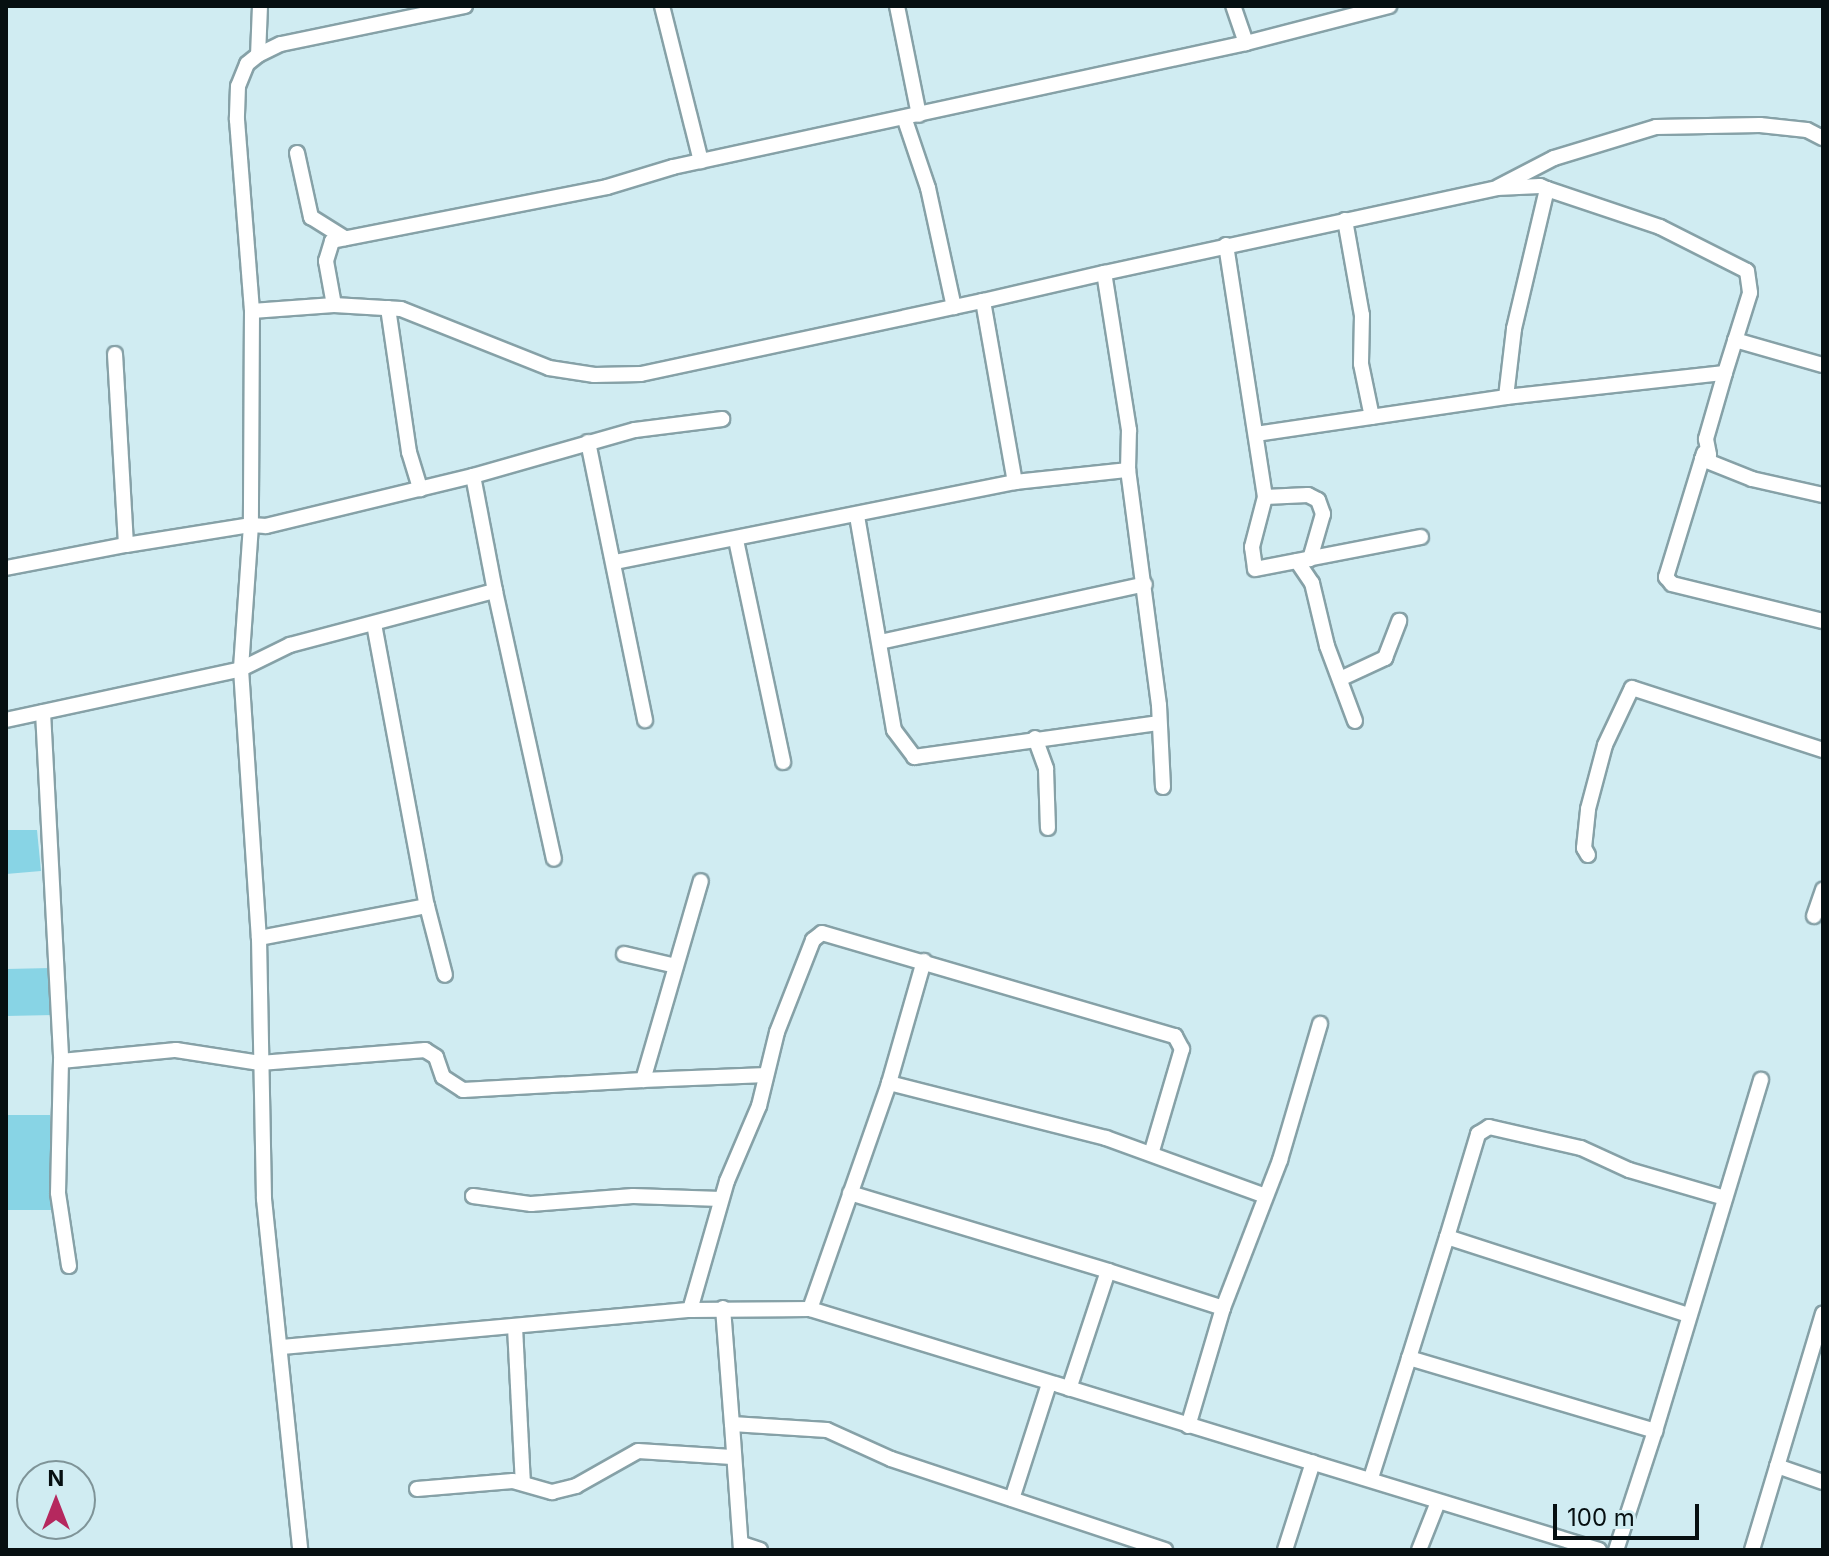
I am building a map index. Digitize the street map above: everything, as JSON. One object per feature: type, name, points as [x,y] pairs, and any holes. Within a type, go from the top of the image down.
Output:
[{"type":"street","points":[[258,55],[260,6]]},
{"type":"street","points":[[300,1550],[282,1347],[264,1199],[259,938],[241,669],[251,525],[252,311],[237,109],[238,86],[247,64],[281,44],[465,6]]},
{"type":"street","points":[[662,6],[701,161]]},
{"type":"street","points":[[897,6],[912,118],[954,307]]},
{"type":"street","points":[[1233,6],[1246,43]]},
{"type":"street","points":[[334,305],[328,249],[345,238],[607,187],[701,161],[912,118],[1246,43],[1389,6]]},
{"type":"street","points":[[1497,188],[1554,158],[1656,127],[1760,125],[1807,130],[1823,138]]},
{"type":"street","points":[[297,153],[311,217],[345,238]]},
{"type":"street","points":[[252,311],[334,305],[388,308],[413,313],[549,368],[594,375],[641,374],[1497,188],[1547,189],[1660,227],[1747,271],[1750,293],[1666,577],[1672,584],[1823,621]]},
{"type":"street","points":[[1506,397],[1514,329],[1547,189]]},
{"type":"street","points":[[1345,220],[1362,315],[1361,364],[1372,417]]},
{"type":"street","points":[[1226,245],[1265,497],[1251,562],[1266,570],[1421,537]]},
{"type":"street","points":[[1104,273],[1129,430],[1128,470],[1145,584],[1163,787]]},
{"type":"street","points":[[983,301],[1015,482]]},
{"type":"street","points":[[388,308],[409,452],[420,489]]},
{"type":"street","points":[[1735,340],[1823,365]]},
{"type":"street","points":[[115,354],[126,545]]},
{"type":"street","points":[[1256,434],[1506,397],[1725,373]]},
{"type":"street","points":[[6,568],[126,545],[251,525],[266,526],[473,476],[588,442],[677,422],[722,419]]},
{"type":"street","points":[[588,442],[645,720]]},
{"type":"street","points":[[1705,447],[1709,455],[1702,459],[1752,479],[1823,495]]},
{"type":"street","points":[[615,562],[1015,482],[1128,470]]},
{"type":"street","points":[[473,476],[554,859]]},
{"type":"street","points":[[1265,497],[1308,495],[1318,500],[1323,514],[1304,560],[1355,721]]},
{"type":"street","points":[[857,516],[894,730],[914,757],[1158,723]]},
{"type":"street","points":[[736,540],[783,762]]},
{"type":"street","points":[[880,642],[1145,584]]},
{"type":"street","points":[[6,720],[241,669],[290,645],[495,591]]},
{"type":"street","points":[[1340,679],[1385,658],[1399,621]]},
{"type":"street","points":[[374,624],[427,906],[445,975]]},
{"type":"street","points":[[1588,855],[1584,848],[1588,809],[1605,745],[1632,688],[1823,750]]},
{"type":"street","points":[[43,712],[61,1061],[58,1193],[69,1266]]},
{"type":"street","points":[[1035,738],[1046,769],[1048,828]]},
{"type":"street","points":[[643,1080],[701,881]]},
{"type":"street","points":[[1814,916],[1823,890]]},
{"type":"street","points":[[259,938],[427,906]]},
{"type":"street","points":[[690,1310],[721,1199],[766,1075],[790,996],[817,936],[832,933],[1175,1036],[1182,1049],[1151,1154]]},
{"type":"street","points":[[624,954],[676,966]]},
{"type":"street","points":[[810,1309],[889,1083],[924,961]]},
{"type":"street","points":[[1188,1426],[1223,1308],[1265,1196],[1320,1024]]},
{"type":"street","points":[[61,1061],[176,1050],[260,1063],[425,1050],[436,1057],[443,1077],[463,1090],[766,1075]]},
{"type":"street","points":[[1616,1550],[1761,1080]]},
{"type":"street","points":[[889,1083],[1151,1154],[1265,1196]]},
{"type":"street","points":[[1371,1478],[1478,1134],[1489,1127],[1581,1148],[1629,1170],[1725,1198]]},
{"type":"street","points":[[850,1193],[1223,1308]]},
{"type":"street","points":[[473,1196],[531,1204],[649,1195],[721,1199]]},
{"type":"street","points":[[1447,1237],[1689,1315]]},
{"type":"street","points":[[1069,1389],[1108,1271]]},
{"type":"street","points":[[723,1308],[741,1547],[760,1550]]},
{"type":"street","points":[[282,1347],[690,1310],[810,1309],[1188,1426],[1371,1478],[1550,1543],[1599,1550]]},
{"type":"street","points":[[1752,1550],[1823,1313]]},
{"type":"street","points":[[515,1327],[523,1483]]},
{"type":"street","points":[[1409,1358],[1655,1431]]},
{"type":"street","points":[[1012,1499],[1049,1384]]},
{"type":"street","points":[[732,1424],[827,1430],[891,1459],[1165,1550]]},
{"type":"street","points":[[417,1489],[523,1483],[541,1492],[576,1486],[638,1451],[732,1457]]},
{"type":"street","points":[[1285,1550],[1313,1462]]},
{"type":"street","points":[[1777,1466],[1823,1482]]},
{"type":"street","points":[[1419,1550],[1438,1502]]},
{"type":"shaded area","points":[[6,830],[37,830],[41,871],[6,874]]},
{"type":"shaded area","points":[[51,968],[54,1015],[6,1016],[6,969]]},
{"type":"shaded area","points":[[6,1115],[50,1115],[57,1210],[6,1210]]}]
